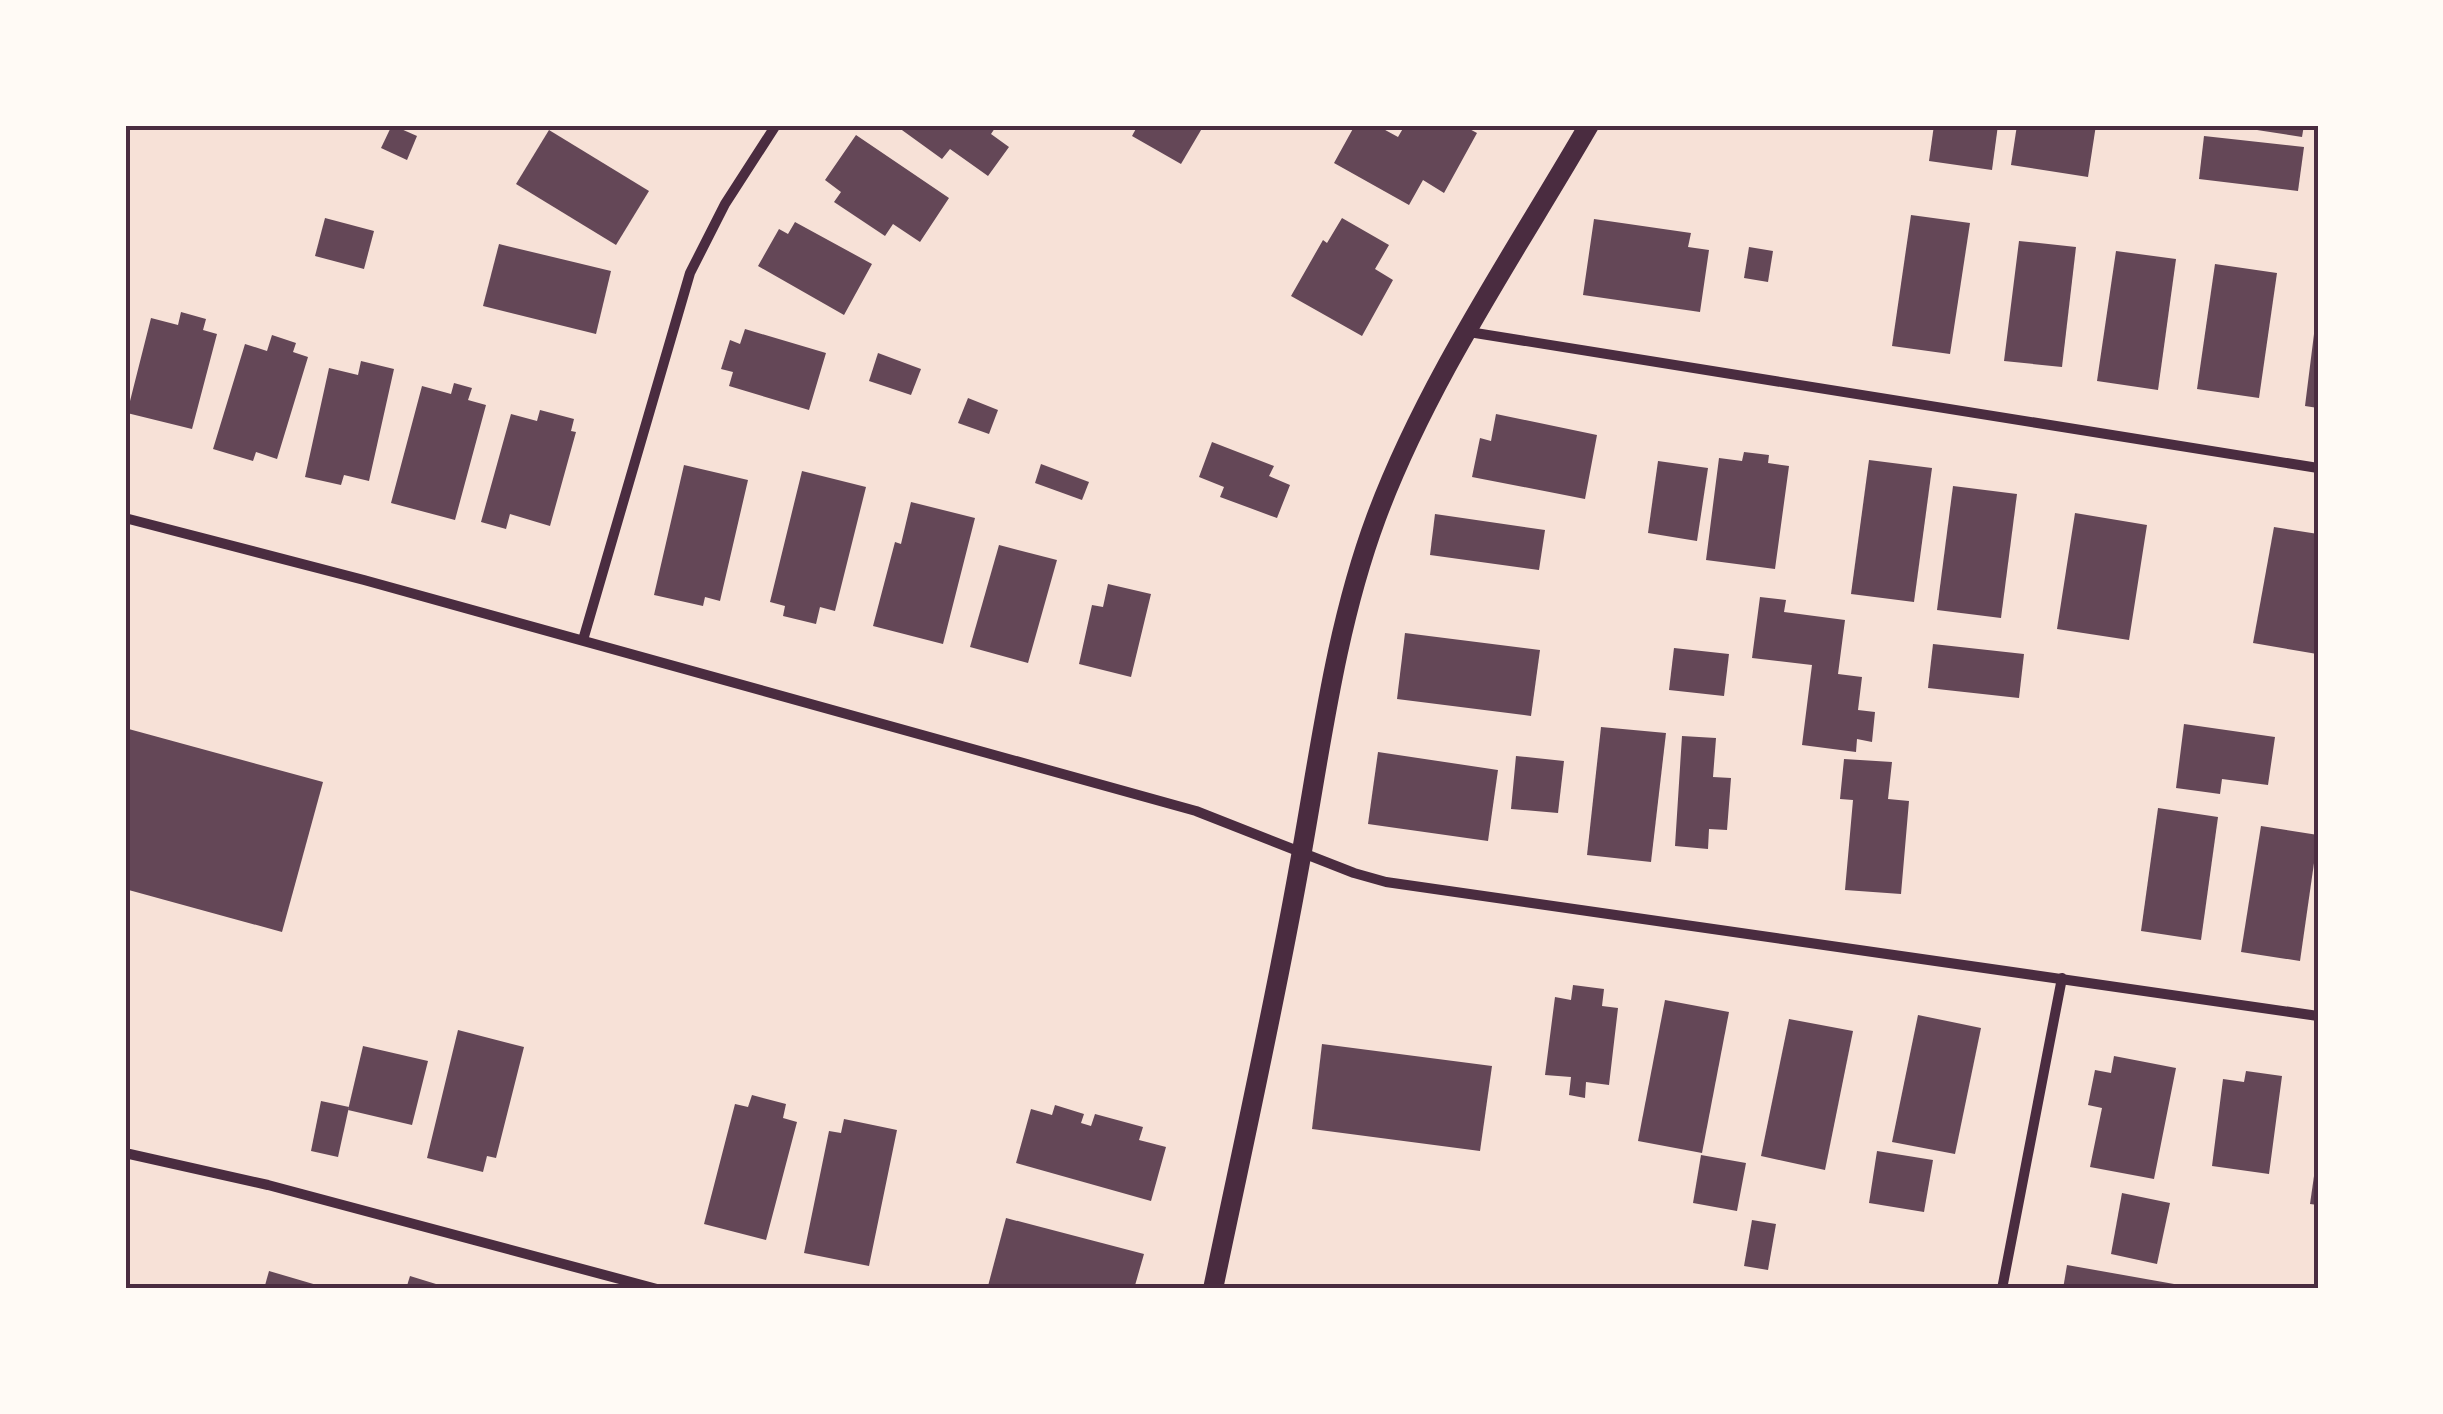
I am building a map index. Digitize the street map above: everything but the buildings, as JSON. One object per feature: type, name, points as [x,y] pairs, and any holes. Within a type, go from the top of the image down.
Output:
[{"type":"main road","points":[[1213,1289],[1336,664],[1362,560],[1406,449],[1590,125]]},
{"type":"street","points":[[583,640],[690,273],[725,204],[776,125]]},
{"type":"street","points":[[1469,332],[2318,468]]},
{"type":"street","points":[[125,518],[583,640],[1196,811],[1386,882],[2318,1016]]},
{"type":"street","points":[[2002,1289],[2062,978]]},
{"type":"street","points":[[125,1153],[268,1185],[657,1289]]}]
